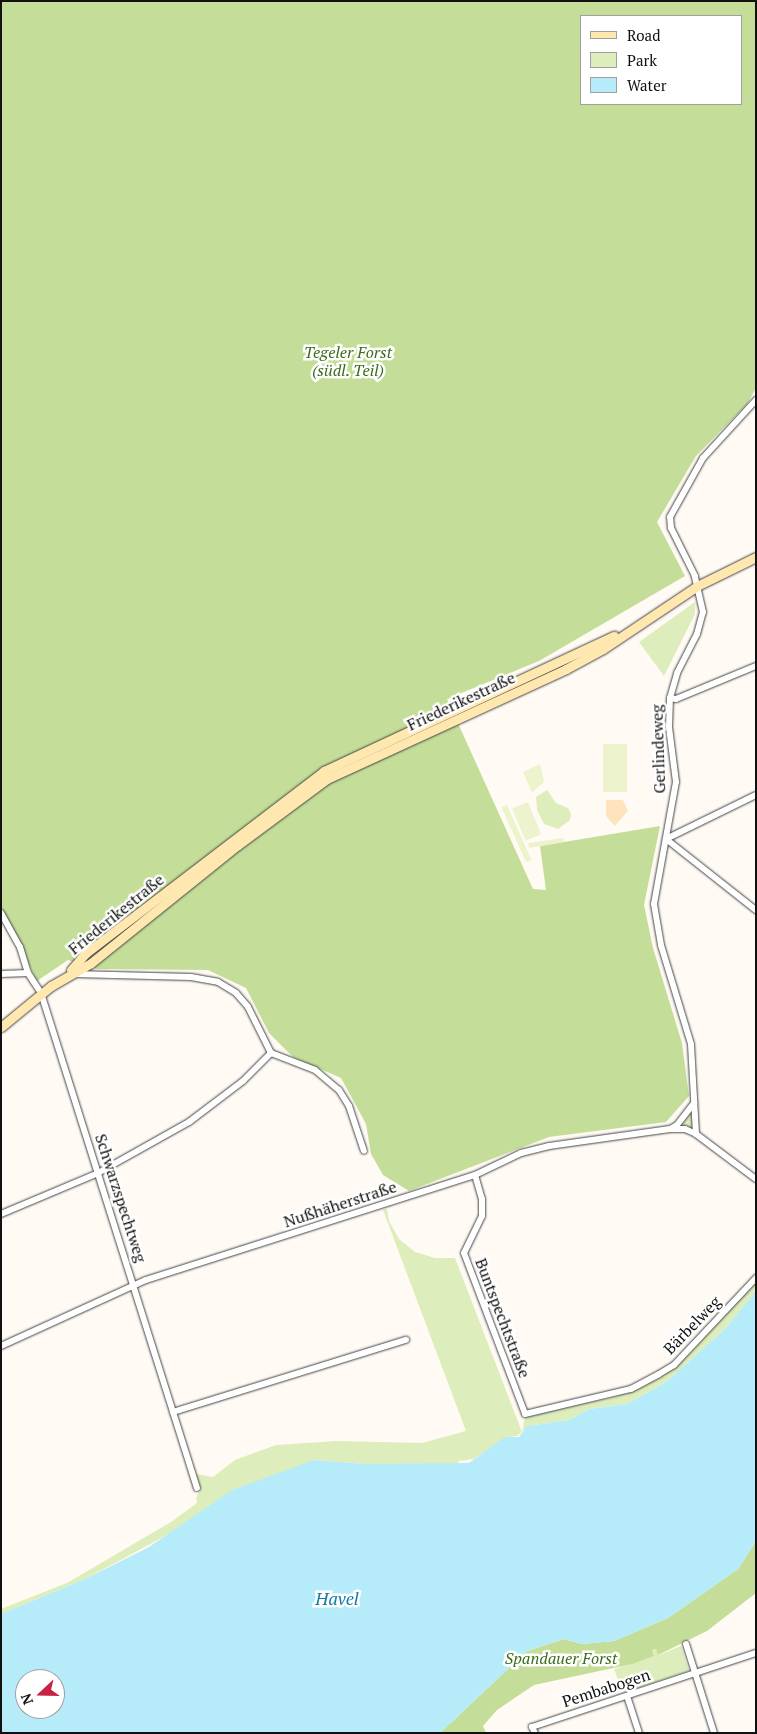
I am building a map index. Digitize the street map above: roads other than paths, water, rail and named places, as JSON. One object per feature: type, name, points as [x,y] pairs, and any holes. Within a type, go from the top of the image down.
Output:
[{"type":"street","name":"Gerlindeweg","points":[[696,1134],[691,1044],[656,924],[655,895],[676,782],[669,727],[670,698],[677,673],[700,627],[703,612],[697,586],[671,528],[670,517],[703,458],[756,400]]},
{"type":"street","name":"Friederikestraße","points":[[1,1027],[41,993],[68,974],[86,953],[324,772],[630,629],[697,586],[756,558]]},
{"type":"street","points":[[670,698],[676,699],[756,666]]},
{"type":"street","points":[[756,795],[666,839],[756,910]]},
{"type":"street","name":"Schwarzspechtweg","points":[[1,913],[20,947],[28,973],[41,993],[197,1488]]},
{"type":"street","points":[[1,974],[28,973]]},
{"type":"street","points":[[68,974],[212,980],[236,993],[248,1007],[272,1053],[295,1060],[334,1084],[349,1106],[364,1151]]},
{"type":"street","points":[[1,1214],[98,1172],[189,1122],[243,1081],[272,1053]]},
{"type":"street","name":"Gerlindeweg","points":[[670,1129],[690,1110],[694,1102]]},
{"type":"street","name":"Nußhäherstraße","points":[[1,1346],[146,1280],[475,1175],[500,1161],[549,1146],[670,1129],[685,1129],[696,1134]]},
{"type":"street","points":[[696,1134],[756,1179]]},
{"type":"street","name":"Buntspechtstraße","points":[[475,1175],[482,1199],[482,1216],[464,1252],[525,1414]]},
{"type":"street","name":"Bärbelweg","points":[[525,1414],[631,1389],[659,1374],[674,1365],[756,1278]]},
{"type":"street","points":[[173,1412],[406,1340]]},
{"type":"street","points":[[686,1644],[714,1733]]},
{"type":"street","name":"Pembabogen","points":[[535,1733],[532,1727],[756,1653]]},
{"type":"street","points":[[627,1696],[639,1733]]},
{"type":"water","name":"Havel","points":[[756,1291],[756,1541],[738,1569],[668,1618],[614,1641],[582,1644],[564,1639],[527,1651],[440,1733],[1,1733],[1,1614],[87,1578],[149,1547],[232,1490],[314,1460],[365,1464],[469,1463],[505,1437],[519,1437],[527,1426],[569,1420],[589,1409],[627,1404],[666,1382],[726,1328]]},
{"type":"park label","name":"Tegeler Forst (südl. Teil)","points":[[348,361]]},
{"type":"park label","name":"Spandauer Forst","points":[[561,1658]]}]
